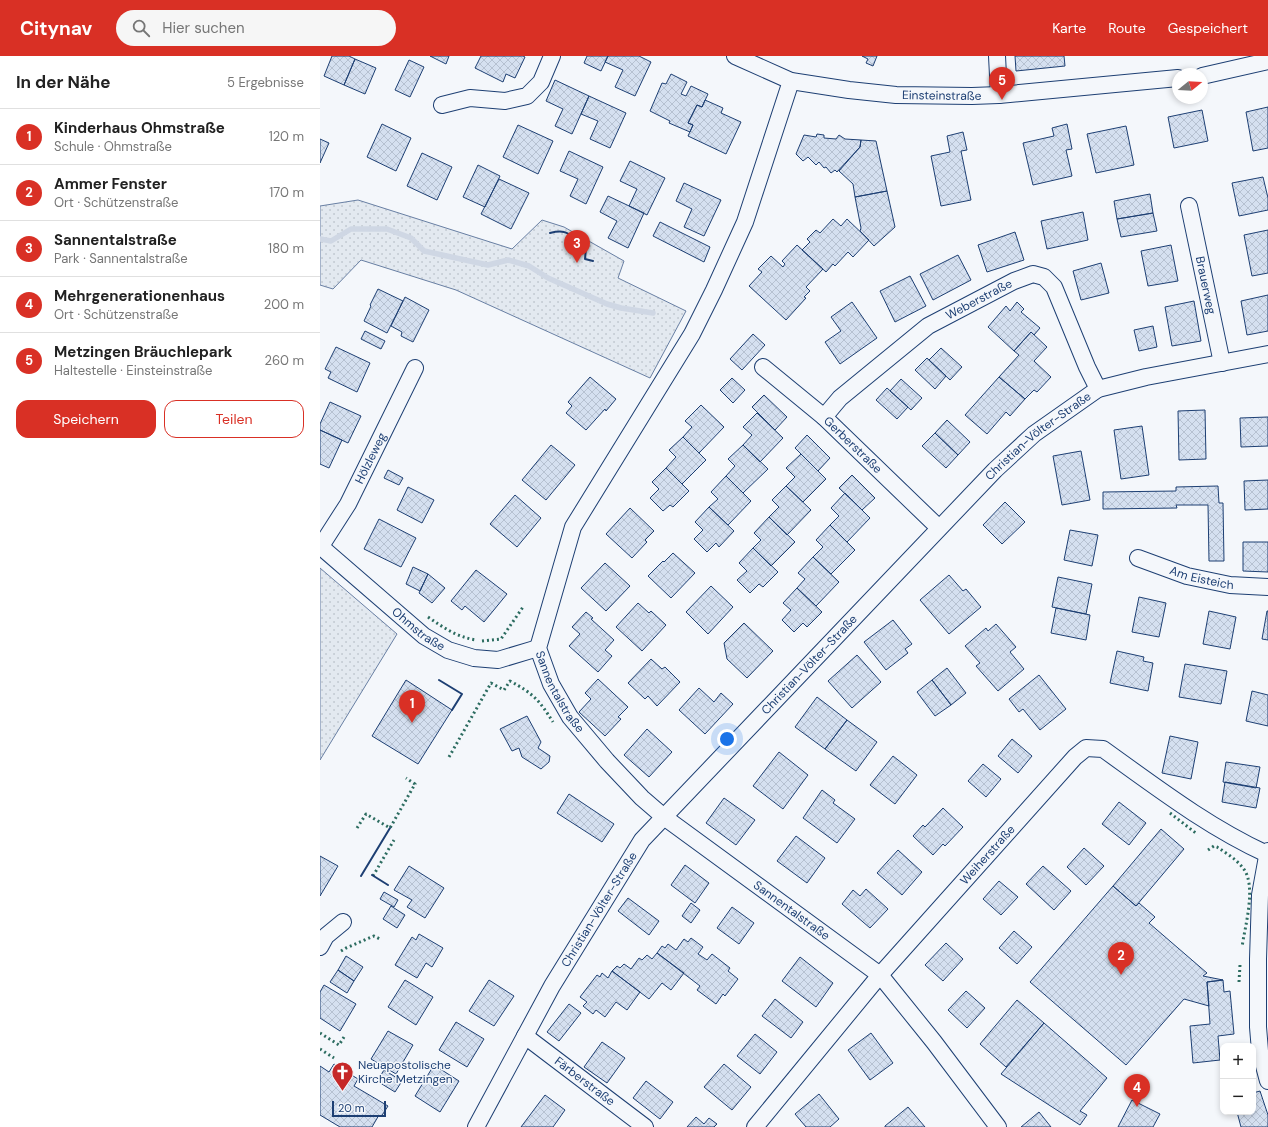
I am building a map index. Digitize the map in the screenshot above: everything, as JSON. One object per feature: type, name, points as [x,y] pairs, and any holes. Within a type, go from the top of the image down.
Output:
[{"type":"street","points":[[442,105],[470,98],[505,101],[527,96],[541,82],[552,56]]},
{"type":"street","name":"Einsteinstraße","points":[[735,56],[791,81],[849,90],[896,95],[972,96],[1172,79]]},
{"type":"street","points":[[997,56],[999,94]]},
{"type":"street","points":[[1208,75],[1268,61]]},
{"type":"street","name":"Sannentalstraße","points":[[791,81],[745,222],[714,290],[692,334],[573,527],[538,648],[551,684],[570,717],[607,761],[642,798],[664,817],[880,975],[925,1030],[998,1127]]},
{"type":"street","name":"Brauerweg","points":[[1189,206],[1222,363]]},
{"type":"street","name":"Weberstraße","points":[[824,418],[840,398],[928,326],[1014,281],[1033,274],[1044,276],[1054,287],[1087,367],[1098,389]]},
{"type":"street","name":"Christian-Völter-Straße","points":[[476,1127],[552,986],[642,840],[995,470],[1034,434],[1098,389],[1146,377],[1268,354]]},
{"type":"street","name":"Gerberstraße","points":[[763,367],[824,418],[939,528]]},
{"type":"street","name":"Hölzleweg","points":[[320,546],[348,504],[415,368]]},
{"type":"street","name":"Ohmstraße","points":[[320,546],[424,636],[448,650],[474,658],[498,660],[538,648]]},
{"type":"street","name":"Am Eisteich","points":[[1138,558],[1187,576],[1230,585],[1268,587]]},
{"type":"street","name":"Weiherstraße","points":[[755,1127],[880,975],[925,923],[1050,784],[1075,757],[1086,748],[1103,749],[1191,812],[1243,843],[1268,852]]},
{"type":"street","points":[[1268,852],[1260,895],[1258,997],[1260,1051],[1268,1081]]},
{"type":"street","points":[[320,947],[326,936],[343,922]]},
{"type":"street","name":"Färberstraße","points":[[525,1036],[645,1127]]},
{"type":"shaded area","points":[[358,200],[512,249],[542,220],[564,227],[624,261],[618,278],[686,311],[650,378],[456,290],[361,260],[333,289],[320,285],[320,206]]},
{"type":"shaded area","points":[[320,568],[397,634],[320,760]]},
{"type":"building","points":[[332,56],[349,56],[355,59],[344,85],[324,76]]},
{"type":"building","points":[[430,56],[449,56],[446,64]]},
{"type":"building","points":[[481,56],[525,57],[515,78],[506,74],[503,82],[475,68]]},
{"type":"building","points":[[587,56],[608,56],[601,71],[584,63]]},
{"type":"building","points":[[608,56],[639,56],[651,62],[635,96],[615,87],[623,70],[605,62]]},
{"type":"building","points":[[862,56],[877,56],[873,66],[866,63],[868,59]]},
{"type":"building","points":[[1015,56],[1064,56],[1065,66],[1016,71]]},
{"type":"building","points":[[355,59],[376,68],[365,94],[344,85]]},
{"type":"building","points":[[409,60],[424,67],[410,97],[395,90]]},
{"type":"building","points":[[671,74],[687,82],[681,94],[686,96],[691,86],[708,94],[702,107],[697,105],[688,123],[693,125],[690,132],[669,123],[670,121],[650,111],[662,83],[666,84]]},
{"type":"building","points":[[555,80],[589,96],[572,134],[555,126],[563,109],[546,101]]},
{"type":"building","points":[[589,96],[626,113],[610,148],[590,139],[598,121],[581,114]]},
{"type":"building","points":[[705,100],[723,108],[721,113],[741,122],[726,154],[688,136],[693,125],[688,123],[697,105],[702,107]]},
{"type":"building","points":[[1268,107],[1268,148],[1253,151],[1246,112]]},
{"type":"building","points":[[1202,110],[1208,141],[1174,148],[1168,117]]},
{"type":"building","points":[[382,124],[411,138],[396,171],[367,157]]},
{"type":"building","points":[[1067,124],[1072,149],[1066,150],[1072,176],[1033,185],[1023,143],[1054,136],[1052,128]]},
{"type":"building","points":[[518,125],[553,141],[538,174],[503,157]]},
{"type":"building","points":[[1126,126],[1134,165],[1096,173],[1087,134]]},
{"type":"building","points":[[963,132],[967,150],[961,151],[971,200],[941,206],[931,156],[950,152],[947,136]]},
{"type":"building","points":[[817,134],[824,135],[824,138],[836,139],[839,135],[845,139],[861,140],[860,147],[837,172],[835,170],[831,173],[819,162],[816,165],[808,157],[803,161],[796,154],[804,135],[816,137]]},
{"type":"building","points":[[320,139],[329,143],[320,163]]},
{"type":"building","points":[[861,140],[876,141],[887,191],[855,197],[853,184],[839,171],[860,147]]},
{"type":"building","points":[[569,151],[603,167],[586,204],[570,196],[578,179],[560,171]]},
{"type":"building","points":[[422,153],[452,167],[437,200],[407,186]]},
{"type":"building","points":[[630,161],[665,178],[647,215],[629,206],[637,189],[620,181]]},
{"type":"building","points":[[478,165],[500,176],[485,207],[463,197]]},
{"type":"building","points":[[1263,177],[1268,198],[1268,210],[1239,216],[1232,183]]},
{"type":"building","points":[[499,179],[529,193],[511,229],[481,214]]},
{"type":"building","points":[[684,183],[721,200],[704,236],[684,227],[692,209],[676,201]]},
{"type":"building","points":[[887,191],[895,227],[874,246],[860,231],[861,228],[855,197]]},
{"type":"building","points":[[1150,194],[1153,213],[1117,219],[1114,201]]},
{"type":"building","points":[[608,196],[644,213],[628,248],[608,238],[617,221],[600,212]]},
{"type":"building","points":[[1083,212],[1088,240],[1047,249],[1041,221]]},
{"type":"building","points":[[1153,213],[1157,231],[1121,237],[1117,219]]},
{"type":"building","points":[[833,219],[841,226],[847,219],[869,240],[853,257],[848,252],[835,266],[833,264],[826,272],[802,250],[810,242],[807,239],[816,230],[820,233]]},
{"type":"building","points":[[660,222],[710,247],[704,262],[653,236]]},
{"type":"building","points":[[1268,230],[1268,273],[1252,276],[1244,235]]},
{"type":"building","points":[[1015,232],[1024,260],[987,272],[978,245]]},
{"type":"building","points":[[797,245],[823,269],[806,287],[810,291],[804,297],[806,298],[786,320],[749,286],[762,272],[758,269],[771,256],[783,267],[785,264],[782,261]]},
{"type":"building","points":[[1171,245],[1178,281],[1148,286],[1141,251]]},
{"type":"building","points":[[958,255],[971,280],[933,300],[920,274]]},
{"type":"building","points":[[1101,263],[1109,293],[1081,300],[1073,271]]},
{"type":"building","points":[[910,276],[926,306],[895,322],[880,291]]},
{"type":"building","points":[[378,289],[403,301],[387,333],[364,321]]},
{"type":"building","points":[[1268,295],[1268,331],[1247,335],[1241,301]]},
{"type":"building","points":[[405,297],[429,310],[413,342],[401,336],[402,332],[391,326]]},
{"type":"building","points":[[1194,301],[1201,341],[1172,346],[1165,307]]},
{"type":"building","points":[[852,302],[877,338],[840,364],[825,342],[841,331],[831,317]]},
{"type":"building","points":[[1017,302],[1024,309],[1021,312],[1040,328],[1034,335],[1031,332],[1014,351],[988,327],[1006,306],[1010,311]]},
{"type":"building","points":[[1153,326],[1157,347],[1139,351],[1134,330]]},
{"type":"building","points":[[365,331],[385,341],[381,349],[361,339]]},
{"type":"building","points":[[1031,332],[1047,347],[1034,361],[1051,377],[1037,392],[1034,390],[1025,399],[999,377],[1019,355],[1014,351]]},
{"type":"building","points":[[753,334],[765,345],[742,370],[730,359]]},
{"type":"building","points":[[336,347],[370,363],[357,392],[328,378],[331,372],[325,369]]},
{"type":"building","points":[[941,348],[962,367],[950,380],[929,360]]},
{"type":"building","points":[[927,358],[946,376],[935,389],[915,370]]},
{"type":"building","points":[[590,377],[616,399],[586,430],[566,413],[572,406],[568,402]]},
{"type":"building","points":[[999,377],[1025,399],[1010,416],[1006,412],[987,434],[965,415]]},
{"type":"building","points":[[732,378],[745,390],[733,403],[720,390]]},
{"type":"building","points":[[901,379],[922,398],[911,410],[890,391]]},
{"type":"building","points":[[887,388],[908,407],[897,419],[876,400]]},
{"type":"building","points":[[764,395],[787,417],[775,430],[752,407]]},
{"type":"building","points":[[330,402],[361,416],[348,443],[320,430],[320,424]]},
{"type":"building","points":[[701,405],[724,427],[699,453],[683,437],[692,427],[685,421]]},
{"type":"building","points":[[1205,410],[1206,459],[1179,460],[1178,411]]},
{"type":"building","points":[[757,413],[783,438],[760,462],[743,445],[752,435],[743,427]]},
{"type":"building","points":[[1268,417],[1268,446],[1241,447],[1240,418]]},
{"type":"building","points":[[947,420],[970,442],[958,455],[935,433]]},
{"type":"building","points":[[1142,426],[1149,475],[1121,479],[1114,430]]},
{"type":"building","points":[[320,430],[342,440],[329,468],[320,464]]},
{"type":"building","points":[[935,433],[958,455],[946,468],[922,446]]},
{"type":"building","points":[[807,435],[830,458],[818,471],[795,448]]},
{"type":"building","points":[[683,437],[706,460],[682,484],[666,468],[676,457],[669,450]]},
{"type":"building","points":[[551,445],[575,465],[546,500],[522,480]]},
{"type":"building","points":[[743,445],[768,469],[743,493],[726,476],[735,466],[728,459]]},
{"type":"building","points":[[1081,451],[1090,500],[1062,505],[1053,456]]},
{"type":"building","points":[[801,454],[826,479],[803,502],[786,486],[795,477],[786,468]]},
{"type":"building","points":[[666,468],[689,491],[673,507],[670,505],[663,511],[650,498],[659,489],[652,482]]},
{"type":"building","points":[[388,470],[403,478],[399,485],[384,478]]},
{"type":"building","points":[[852,475],[875,498],[862,510],[839,488]]},
{"type":"building","points":[[726,476],[751,501],[728,525],[709,507],[718,499],[711,492]]},
{"type":"building","points":[[1268,480],[1268,509],[1245,510],[1244,481]]},
{"type":"building","points":[[786,486],[811,510],[787,535],[769,517],[779,507],[772,500]]},
{"type":"building","points":[[1218,486],[1219,503],[1223,503],[1224,561],[1209,561],[1208,505],[1176,505],[1177,508],[1103,509],[1103,492],[1176,491],[1176,487]]},
{"type":"building","points":[[408,487],[434,500],[422,523],[397,510]]},
{"type":"building","points":[[845,493],[870,518],[847,542],[830,525],[839,516],[831,508]]},
{"type":"building","points":[[515,495],[541,518],[517,547],[490,524]]},
{"type":"building","points":[[1005,502],[1025,522],[1002,544],[983,525]]},
{"type":"building","points":[[709,507],[734,531],[719,547],[716,543],[707,552],[694,539],[703,530],[695,522]]},
{"type":"building","points":[[630,508],[654,531],[645,540],[647,542],[632,558],[606,534]]},
{"type":"building","points":[[769,517],[795,542],[771,566],[753,548],[761,540],[754,533]]},
{"type":"building","points":[[379,519],[416,538],[401,567],[364,549]]},
{"type":"building","points":[[830,525],[855,550],[831,574],[813,557],[823,547],[816,540]]},
{"type":"building","points":[[1070,530],[1098,535],[1092,566],[1064,560]]},
{"type":"building","points":[[1243,542],[1268,542],[1268,572],[1243,571]]},
{"type":"building","points":[[753,548],[778,572],[763,587],[759,584],[750,593],[737,580],[747,571],[739,563]]},
{"type":"building","points":[[673,553],[695,573],[671,598],[648,576]]},
{"type":"building","points":[[813,557],[839,582],[816,606],[797,588],[805,579],[798,573]]},
{"type":"building","points":[[605,563],[630,586],[606,611],[581,588]]},
{"type":"building","points":[[413,567],[428,574],[420,591],[406,584]]},
{"type":"building","points":[[476,570],[507,594],[484,622],[465,606],[462,610],[451,601]]},
{"type":"building","points":[[428,574],[445,588],[432,603],[419,593]]},
{"type":"building","points":[[949,575],[963,591],[966,589],[981,607],[949,634],[920,600]]},
{"type":"building","points":[[1058,577],[1092,584],[1086,614],[1052,607]]},
{"type":"building","points":[[711,586],[733,607],[708,634],[686,612]]},
{"type":"building","points":[[797,588],[822,612],[807,627],[803,623],[794,632],[782,620],[791,610],[783,603]]},
{"type":"building","points":[[1139,597],[1166,603],[1159,637],[1132,632]]},
{"type":"building","points":[[638,603],[649,613],[651,611],[666,625],[642,651],[616,627]]},
{"type":"building","points":[[1056,608],[1090,615],[1086,640],[1051,633]]},
{"type":"building","points":[[1209,611],[1236,617],[1230,649],[1203,644]]},
{"type":"building","points":[[1268,611],[1268,640],[1262,639]]},
{"type":"building","points":[[586,612],[593,618],[591,619],[614,640],[605,650],[612,656],[598,672],[569,646],[580,634],[572,627]]},
{"type":"building","points":[[893,620],[912,644],[905,649],[908,653],[886,670],[864,642]]},
{"type":"building","points":[[744,623],[773,651],[747,678],[727,659],[724,643]]},
{"type":"building","points":[[996,624],[1016,647],[1010,652],[1024,669],[998,691],[976,666],[980,663],[965,646],[986,628],[988,631]]},
{"type":"building","points":[[1117,651],[1144,657],[1143,661],[1153,663],[1148,691],[1110,683]]},
{"type":"building","points":[[857,655],[881,682],[852,708],[828,681]]},
{"type":"building","points":[[651,659],[662,669],[665,667],[680,682],[657,706],[648,696],[645,699],[628,683]]},
{"type":"building","points":[[1185,664],[1227,671],[1221,704],[1179,697]]},
{"type":"building","points":[[947,668],[966,693],[951,705],[932,680]]},
{"type":"building","points":[[1039,675],[1066,709],[1040,730],[1023,709],[1019,712],[1009,699]]},
{"type":"building","points":[[598,679],[628,707],[618,717],[621,719],[605,736],[579,712],[591,699],[585,693]]},
{"type":"building","points":[[406,680],[452,710],[418,764],[372,736]]},
{"type":"building","points":[[932,680],[951,705],[935,716],[917,692]]},
{"type":"building","points":[[699,688],[714,702],[721,693],[733,704],[705,734],[679,710]]},
{"type":"building","points":[[1252,691],[1268,695],[1268,726],[1246,721]]},
{"type":"building","points":[[817,697],[847,720],[825,749],[795,727]]},
{"type":"building","points":[[527,716],[541,742],[538,748],[550,756],[549,762],[541,769],[522,757],[519,748],[512,751],[500,729]]},
{"type":"building","points":[[847,720],[877,742],[856,771],[825,749]]},
{"type":"building","points":[[647,729],[672,752],[649,777],[624,755]]},
{"type":"building","points":[[1170,736],[1198,742],[1191,779],[1162,773]]},
{"type":"building","points":[[1012,739],[1032,756],[1018,773],[998,756]]},
{"type":"building","points":[[779,752],[808,775],[783,809],[753,786]]},
{"type":"building","points":[[893,756],[917,775],[895,804],[870,785]]},
{"type":"building","points":[[1226,762],[1260,767],[1256,788],[1223,782]]},
{"type":"building","points":[[983,764],[1001,779],[986,797],[968,781]]},
{"type":"building","points":[[1225,782],[1260,788],[1256,808],[1222,802]]},
{"type":"building","points":[[822,790],[835,800],[833,803],[855,819],[837,843],[803,818]]},
{"type":"building","points":[[569,794],[614,824],[602,842],[557,813]]},
{"type":"building","points":[[724,798],[755,820],[736,845],[706,823]]},
{"type":"building","points":[[1119,802],[1146,823],[1129,845],[1102,824]]},
{"type":"building","points":[[943,808],[963,827],[945,846],[943,844],[933,855],[913,836],[923,825],[925,827]]},
{"type":"building","points":[[1161,829],[1184,849],[1136,906],[1113,886]]},
{"type":"building","points":[[796,836],[825,858],[807,883],[777,861]]},
{"type":"building","points":[[1084,848],[1104,866],[1086,885],[1067,867]]},
{"type":"building","points":[[898,850],[922,872],[902,895],[877,873]]},
{"type":"building","points":[[320,856],[338,866],[320,896]]},
{"type":"building","points":[[685,865],[709,883],[695,903],[671,885]]},
{"type":"building","points":[[409,866],[444,888],[425,918],[407,907],[412,900],[394,890]]},
{"type":"building","points":[[1043,866],[1071,891],[1054,910],[1026,884]]},
{"type":"building","points":[[999,881],[1018,897],[1001,915],[983,899]]},
{"type":"building","points":[[1113,886],[1136,906],[1139,903],[1155,917],[1149,923],[1207,973],[1203,976],[1223,980],[1207,982],[1209,1006],[1184,999],[1126,1065],[1030,982]]},
{"type":"building","points":[[866,889],[888,909],[870,928],[842,904],[853,890],[860,896]]},
{"type":"building","points":[[384,892],[398,900],[394,907],[380,899]]},
{"type":"building","points":[[628,898],[659,921],[649,935],[618,911]]},
{"type":"building","points":[[691,903],[700,910],[691,923],[682,916]]},
{"type":"building","points":[[391,906],[405,915],[397,928],[383,919]]},
{"type":"building","points":[[732,907],[754,923],[739,944],[717,928]]},
{"type":"building","points":[[1014,931],[1032,947],[1017,964],[999,948]]},
{"type":"building","points":[[419,934],[443,948],[432,967],[426,963],[417,978],[395,965],[412,937],[416,940]]},
{"type":"building","points":[[691,938],[703,947],[698,954],[707,960],[712,954],[730,968],[728,971],[738,979],[725,996],[723,994],[716,1004],[697,990],[700,986],[657,953],[662,946],[665,948],[668,944],[676,950],[684,939],[688,942]]},
{"type":"building","points":[[946,943],[963,959],[943,981],[925,965]]},
{"type":"building","points":[[657,953],[684,973],[671,990],[662,983],[649,999],[612,971],[617,966],[620,968],[624,964],[631,969],[639,958],[642,960],[647,955],[652,959]]},
{"type":"building","points":[[346,956],[363,967],[354,981],[338,970]]},
{"type":"building","points":[[800,957],[833,983],[816,1007],[782,981]]},
{"type":"building","points":[[338,970],[354,981],[347,993],[330,982]]},
{"type":"building","points":[[612,971],[640,992],[627,1010],[616,1002],[605,1017],[596,1010],[593,1014],[583,1006],[587,1002],[580,997],[597,975],[600,977],[602,973],[608,978]]},
{"type":"building","points":[[405,980],[433,997],[416,1025],[388,1007]]},
{"type":"building","points":[[489,980],[514,996],[494,1026],[469,1011]]},
{"type":"building","points":[[1223,980],[1224,992],[1230,991],[1234,1034],[1218,1036],[1220,1060],[1193,1063],[1190,1026],[1210,1024],[1207,982]]},
{"type":"building","points":[[324,985],[356,1004],[340,1031],[320,1018],[320,992]]},
{"type":"building","points":[[966,991],[985,1008],[967,1028],[948,1010]]},
{"type":"building","points":[[775,999],[803,1022],[791,1038],[762,1016]]},
{"type":"building","points":[[1017,1000],[1044,1023],[1006,1067],[980,1044]]},
{"type":"building","points":[[569,1004],[581,1013],[559,1041],[547,1032]]},
{"type":"building","points":[[456,1022],[484,1039],[467,1067],[439,1050]]},
{"type":"building","points":[[1044,1023],[1107,1078],[1080,1111],[1087,1115],[1080,1125],[1001,1074]]},
{"type":"building","points":[[388,1031],[413,1045],[396,1074],[371,1059]]},
{"type":"building","points":[[871,1033],[893,1063],[870,1080],[848,1050]]},
{"type":"building","points":[[755,1034],[777,1052],[760,1074],[737,1056]]},
{"type":"building","points":[[602,1042],[625,1058],[607,1083],[584,1067]]},
{"type":"building","name":"Neuapostolische Kirche Metzingen","points":[[334,1064],[358,1079],[354,1086],[388,1106],[381,1117],[379,1115],[372,1127],[340,1127],[320,1115],[320,1066],[329,1072]]},
{"type":"building","points":[[724,1064],[751,1087],[732,1110],[704,1087]]},
{"type":"building","points":[[434,1065],[459,1081],[440,1112],[415,1096]]},
{"type":"building","points":[[384,1070],[402,1081],[395,1092],[377,1081]]},
{"type":"building","points":[[646,1081],[673,1102],[660,1119],[633,1098]]},
{"type":"building","points":[[1260,1091],[1268,1115],[1268,1127],[1241,1127],[1238,1115],[1256,1115],[1256,1092]]},
{"type":"building","points":[[819,1094],[839,1119],[830,1127],[806,1127],[795,1114]]},
{"type":"building","points":[[545,1095],[565,1110],[553,1127],[521,1127]]},
{"type":"building","points":[[1132,1100],[1160,1114],[1153,1127],[1118,1127]]},
{"type":"building","points":[[908,1107],[925,1127],[885,1127],[885,1126]]},
{"type":"building","points":[[1039,1112],[1051,1127],[1021,1127]]},
{"type":"building","points":[[696,1117],[704,1124],[709,1118],[717,1124],[714,1127],[687,1127]]},
{"type":"waterway","points":[[320,239],[331,241],[351,229],[387,229],[411,238],[424,251],[488,265],[508,260],[529,266],[548,278],[607,304],[621,308],[653,313]]},
{"type":"hedge","points":[[482,641],[501,639],[523,607]]},
{"type":"hedge","points":[[428,617],[457,634],[476,640]]},
{"type":"hedge","points":[[449,757],[491,683],[504,690],[510,681],[525,690],[540,703],[553,722]]},
{"type":"hedge","points":[[357,828],[366,814],[390,828],[415,784],[406,778]]},
{"type":"hedge","points":[[1170,813],[1197,834]]},
{"type":"hedge","points":[[373,876],[394,840]]},
{"type":"hedge","points":[[1208,850],[1214,846],[1217,847],[1231,856],[1243,868],[1247,875],[1250,895],[1242,947]]},
{"type":"hedge","points":[[341,951],[374,936],[380,939]]},
{"type":"hedge","points":[[1239,982],[1240,965]]},
{"type":"hedge","points":[[320,1033],[339,1045],[344,1037]]},
{"type":"hedge","points":[[320,1049],[334,1058]]},
{"type":"wall","points":[[550,233],[567,233],[586,248],[585,259],[593,261]]},
{"type":"wall","points":[[439,680],[462,694],[452,710]]},
{"type":"wall","points":[[361,876],[390,828]]},
{"type":"wall","points":[[372,875],[388,885]]},
{"type":"place","name":"Metzingen Bräuchlepark","points":[[1002,100]]},
{"type":"place","name":"Sannentalstraße","points":[[577,263]]},
{"type":"place","name":"Kinderhaus Ohmstraße","points":[[412,723]]},
{"type":"place","name":"Ammer Fenster","points":[[1121,975]]},
{"type":"place","name":"Neuapostolische Kirche Metzingen","points":[[342,1092]]},
{"type":"place","name":"Mehrgenerationenhaus","points":[[1137,1107]]}]
